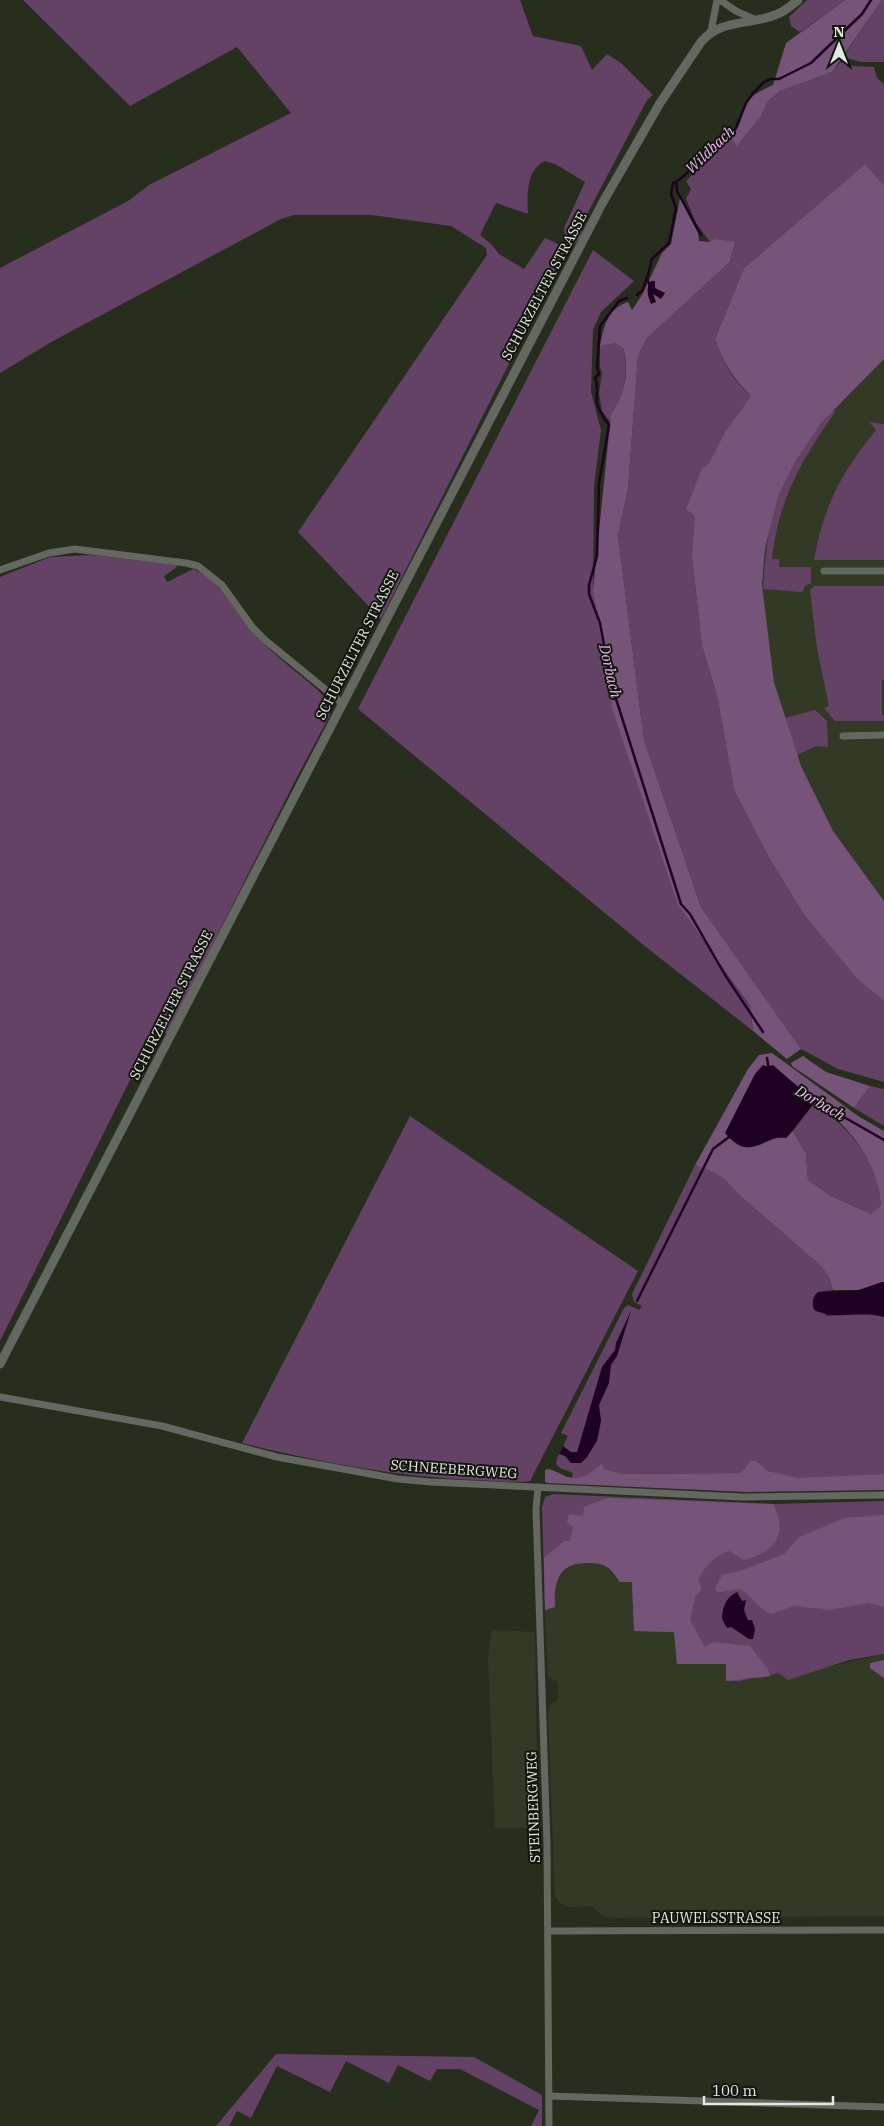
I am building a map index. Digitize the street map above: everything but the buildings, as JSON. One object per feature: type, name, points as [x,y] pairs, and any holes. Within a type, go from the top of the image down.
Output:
[{"type":"street","points":[[757,20],[736,11],[719,0],[712,31],[774,16],[798,0]]},
{"type":"street","name":"SCHURZELTER STRASSE","points":[[0,1364],[342,703],[624,164],[660,103],[701,42],[712,31]]},
{"type":"street","points":[[0,570],[49,553],[75,549],[164,559],[198,566],[222,585],[253,628],[265,640],[342,703]]},
{"type":"street","points":[[824,571],[884,571]]},
{"type":"street","points":[[843,736],[884,735]]},
{"type":"street","name":"SCHNEEBERGWEG","points":[[0,1397],[155,1424],[277,1457],[398,1479],[742,1497],[884,1494]]},
{"type":"street","name":"STEINBERGWEG","points":[[538,1487],[536,1509],[549,1931],[549,2126]]},
{"type":"street","name":"PAUWELSSTRASSE","points":[[549,1931],[884,1930]]},
{"type":"street","points":[[549,2096],[884,2107]]},
{"type":"shaded area","points":[[23,0],[520,0],[533,36],[581,46],[592,70],[607,54],[621,63],[653,95],[647,100],[584,220],[580,237],[572,248],[567,248],[381,619],[298,532],[487,255],[486,248],[451,226],[372,215],[294,215],[281,219],[53,341],[0,373],[0,268],[128,201],[149,185],[291,113],[237,47],[130,106]],"holes":[[[545,161],[557,165],[585,182],[564,228],[567,248],[545,238],[524,269],[499,254],[480,235],[496,203],[528,214],[528,192],[531,177],[534,170]]]},
{"type":"shaded area","points":[[807,0],[845,0],[800,32],[791,26],[789,17]]},
{"type":"shaded area","points":[[845,0],[882,0],[832,72],[780,91],[768,101],[761,116],[737,146],[730,137],[738,126],[748,101],[773,85],[786,43]]},
{"type":"shaded area","points":[[882,0],[884,0],[884,62],[861,62],[843,57]]},
{"type":"shaded area","points":[[840,62],[853,66],[874,67],[877,78],[884,84],[884,185],[865,164],[744,268],[715,339],[729,370],[751,396],[726,430],[709,463],[702,468],[692,557],[702,646],[717,695],[734,790],[768,856],[804,915],[857,979],[884,1001],[884,1082],[838,1069],[801,1049],[701,907],[644,740],[618,536],[628,488],[638,356],[647,338],[730,262],[735,242],[710,242],[696,223],[686,199],[691,189],[686,181],[730,137],[738,145],[761,116],[768,101],[780,91],[832,72]]},
{"type":"shaded area","points":[[865,164],[884,185],[884,359],[822,422],[796,460],[778,496],[765,549],[762,585],[774,682],[801,766],[833,831],[884,901],[884,1001],[857,979],[804,915],[768,856],[734,790],[717,695],[702,646],[692,557],[695,516],[686,509],[702,468],[709,463],[726,430],[751,396],[729,370],[715,339],[744,268]]},
{"type":"shaded area","points":[[680,198],[698,233],[699,241],[710,242],[715,239],[735,242],[730,262],[647,338],[638,356],[628,488],[618,536],[644,740],[701,907],[801,1049],[787,1059],[753,1031],[750,1006],[678,905],[613,711],[593,590],[611,414],[623,391],[626,373],[623,348],[614,343],[600,346],[601,339],[605,325],[615,309],[628,302],[632,310],[642,295],[662,253],[671,244]]},
{"type":"shaded area","points":[[593,250],[634,281],[601,312],[593,330],[591,392],[601,430],[594,486],[593,590],[678,905],[750,1007],[753,1031],[646,947],[358,709]]},
{"type":"shaded area","points":[[651,281],[655,281],[655,288],[665,293],[661,299],[653,294],[656,302],[651,304],[648,289]]},
{"type":"shaded area","points":[[605,343],[614,343],[623,348],[625,361],[626,375],[623,389],[611,423],[602,411],[599,394],[602,373],[600,367],[600,346]]},
{"type":"shaded area","points":[[884,352],[884,901],[833,831],[801,766],[774,682],[762,585],[765,549],[792,458],[872,361]]},
{"type":"shaded area","points":[[833,410],[835,412],[793,481],[780,517],[772,559],[779,559],[779,567],[811,567],[811,583],[805,586],[802,592],[763,589],[769,532],[781,487],[801,451],[817,428]]},
{"type":"shaded area","points":[[869,422],[884,424],[884,560],[814,560],[823,522],[836,490],[863,446],[876,430]]},
{"type":"shaded area","points":[[92,555],[176,565],[177,567],[164,576],[167,582],[193,569],[205,575],[224,592],[263,643],[331,704],[329,717],[168,1033],[159,1033],[149,1042],[0,1341],[0,577],[50,557]]},
{"type":"shaded area","points":[[814,586],[884,586],[882,715],[884,715],[884,721],[835,721],[824,708],[829,706],[817,649],[810,590]]},
{"type":"shaded area","points":[[815,710],[827,721],[828,747],[816,746],[797,755],[785,718]]},
{"type":"shaded area","points":[[772,1053],[858,1116],[884,1131],[884,1282],[859,1290],[833,1290],[830,1279],[822,1267],[737,1193],[724,1179],[713,1172],[695,1165],[748,1069],[759,1055]],"holes":[[[765,1066],[771,1066],[825,1108],[857,1142],[869,1161],[877,1182],[881,1205],[871,1214],[831,1196],[808,1180],[806,1154],[793,1131],[786,1138],[774,1139],[750,1147],[738,1145],[726,1133]]]},
{"type":"shaded area","points":[[803,1056],[826,1072],[870,1086],[854,1108],[792,1066],[791,1063]]},
{"type":"shaded area","points":[[763,1065],[768,1067],[773,1065],[815,1102],[786,1138],[774,1139],[756,1146],[744,1147],[734,1142],[725,1133],[755,1074]]},
{"type":"shaded area","points":[[870,1086],[884,1089],[884,1126],[854,1108]]},
{"type":"shaded area","points":[[815,1102],[850,1135],[868,1160],[879,1189],[881,1205],[871,1214],[831,1196],[808,1180],[806,1154],[793,1131]]},
{"type":"shaded area","points":[[410,1116],[638,1271],[530,1481],[503,1482],[417,1476],[329,1462],[242,1443]]},
{"type":"shaded area","points":[[695,1165],[713,1172],[724,1179],[737,1193],[822,1267],[830,1279],[833,1290],[818,1292],[826,1316],[868,1313],[884,1317],[884,1474],[792,1478],[778,1475],[750,1461],[741,1473],[623,1474],[604,1469],[602,1464],[588,1475],[581,1478],[572,1478],[573,1473],[560,1468],[556,1464],[568,1436],[561,1433],[624,1308],[628,1305],[639,1310],[642,1306],[634,1302],[632,1294]]},
{"type":"shaded area","points":[[884,1282],[884,1317],[866,1314],[831,1315],[814,1310],[813,1300],[818,1292],[859,1290]]},
{"type":"shaded area","points":[[631,1311],[617,1356],[611,1365],[609,1383],[599,1405],[601,1421],[597,1441],[581,1463],[571,1463],[565,1456],[559,1454],[563,1446],[571,1452],[577,1452],[602,1367],[615,1350],[616,1343]]},
{"type":"shaded area","points":[[750,1461],[756,1461],[768,1471],[798,1478],[884,1474],[884,1490],[746,1492],[545,1482],[545,1470],[548,1469],[569,1477],[580,1478],[589,1474],[602,1463],[604,1469],[623,1474],[741,1473]]},
{"type":"shaded area","points":[[553,1494],[773,1504],[884,1501],[884,1654],[849,1660],[788,1680],[778,1673],[761,1678],[752,1677],[741,1681],[726,1681],[726,1664],[677,1664],[674,1632],[634,1631],[632,1582],[620,1582],[609,1568],[597,1564],[578,1564],[564,1570],[555,1590],[555,1607],[545,1610],[542,1507],[545,1497]]},
{"type":"shaded area","points":[[607,1498],[773,1504],[780,1524],[779,1533],[771,1547],[755,1557],[744,1560],[729,1551],[711,1562],[698,1579],[702,1589],[695,1597],[690,1620],[705,1647],[713,1642],[750,1646],[768,1669],[770,1676],[726,1681],[726,1664],[677,1664],[674,1632],[634,1631],[632,1582],[620,1582],[611,1570],[603,1565],[592,1563],[578,1564],[564,1570],[555,1590],[555,1607],[545,1610],[544,1558],[564,1541],[570,1541],[573,1527],[567,1523],[569,1514],[583,1516],[584,1507]]},
{"type":"shaded area","points":[[884,1515],[884,1607],[868,1603],[830,1610],[794,1606],[771,1614],[762,1609],[740,1589],[719,1592],[714,1590],[722,1575],[740,1571],[784,1554],[799,1537],[845,1518]]},
{"type":"shaded area","points":[[578,1563],[596,1563],[607,1567],[614,1574],[632,1582],[674,1632],[726,1664],[726,1681],[741,1681],[752,1677],[761,1678],[778,1673],[783,1677],[884,1654],[884,1916],[612,1918],[604,1916],[591,1906],[569,1907],[560,1903],[555,1897],[548,1714],[551,1704],[558,1700],[558,1682],[548,1676],[545,1610],[555,1607],[554,1591],[559,1576]]},
{"type":"shaded area","points":[[737,1592],[742,1601],[746,1600],[744,1610],[748,1620],[752,1620],[755,1629],[753,1639],[749,1639],[731,1627],[727,1628],[722,1619],[725,1603]]},
{"type":"shaded area","points":[[492,1630],[535,1632],[538,1828],[495,1828],[488,1657]]},
{"type":"shaded area","points":[[884,1660],[884,1678],[870,1668],[870,1663]]},
{"type":"shaded area","points":[[276,2054],[474,2057],[542,2095],[542,2126],[531,2126],[539,2110],[460,2069],[437,2069],[430,2081],[398,2065],[389,2083],[346,2061],[330,2092],[277,2066],[251,2118],[237,2111],[229,2126],[216,2126]]},
{"type":"waterway","name":"Wildbach","points":[[701,235],[677,191],[676,182],[705,153],[713,149],[736,128],[746,103],[764,82],[770,79],[779,79],[811,63],[862,14],[871,0]]},
{"type":"waterway","points":[[650,286],[647,279],[652,259],[669,243],[676,208],[671,194],[673,183],[676,182]]},
{"type":"waterway","name":"Dorbach","points":[[637,295],[643,290],[646,280]]},
{"type":"waterway","name":"Dorbach","points":[[627,298],[619,301],[600,326],[597,367],[599,374],[595,378],[597,403],[600,412],[609,425],[599,483],[597,556],[589,585],[589,594],[600,623],[611,683],[681,904],[690,914],[725,975],[763,1032]]},
{"type":"waterway","name":"Dorbach","points":[[767,1058],[769,1070]]},
{"type":"waterway","name":"Dorbach","points":[[814,1100],[884,1140]]},
{"type":"waterway","points":[[637,1301],[713,1149],[729,1137]]}]
